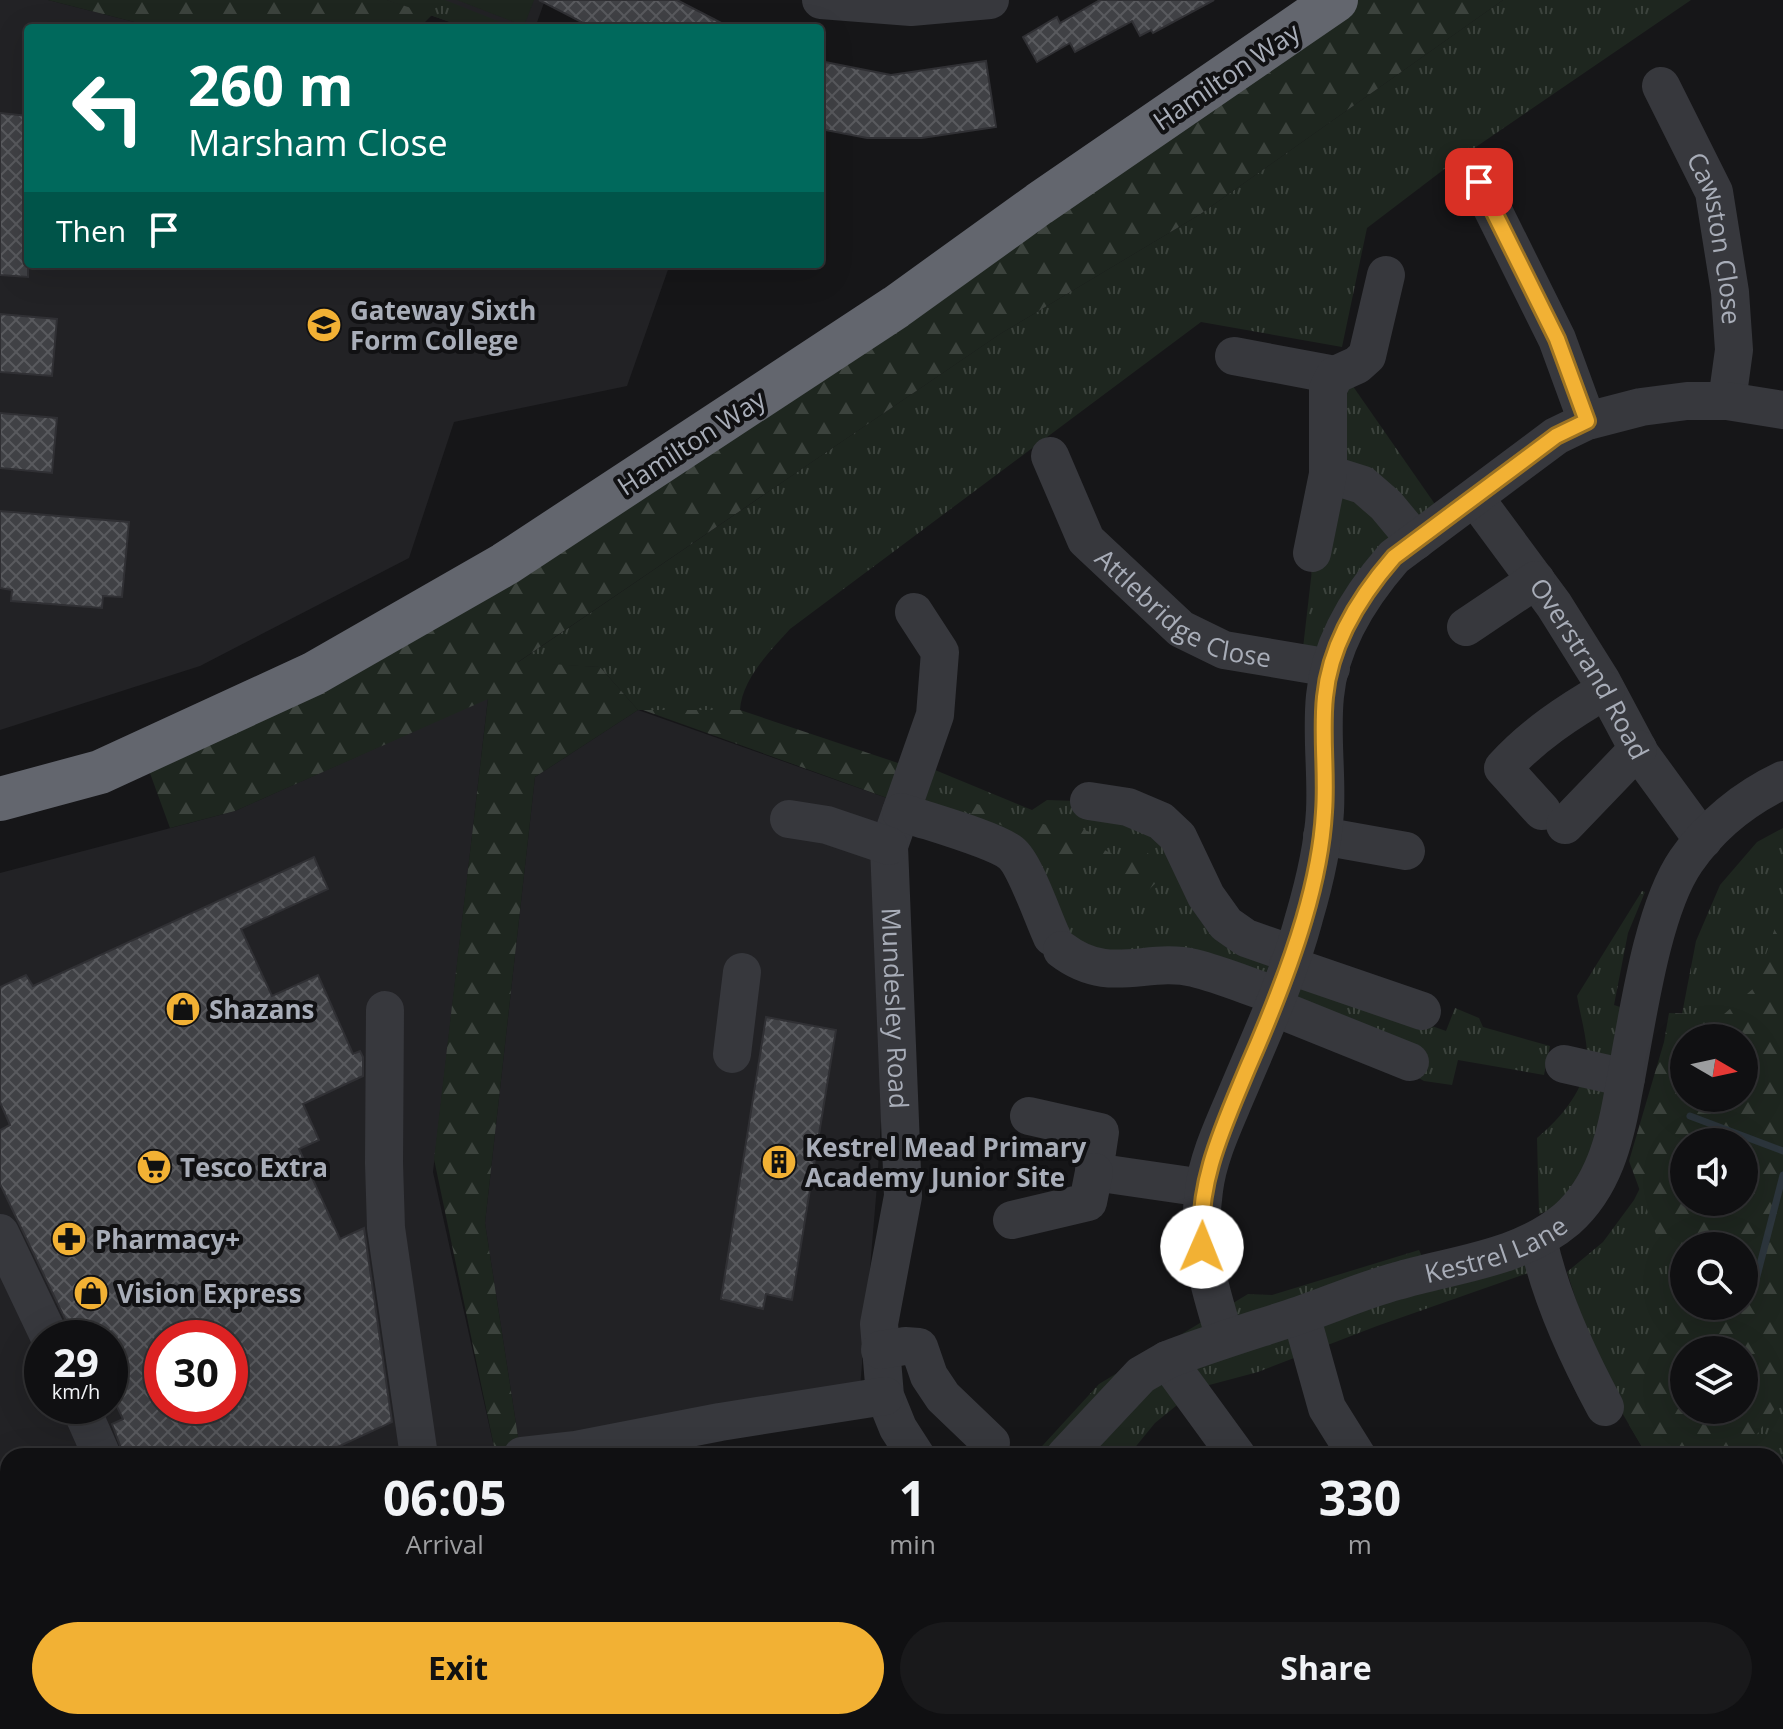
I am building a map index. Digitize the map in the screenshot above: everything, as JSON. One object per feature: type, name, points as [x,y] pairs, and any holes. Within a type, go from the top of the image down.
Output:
[{"type":"highway","name":"Hamilton Way","points":[[0,799],[100,772],[299,681],[505,564],[896,307],[1039,204],[1336,0]]},
{"type":"street","points":[[821,0],[898,3],[990,0]]},
{"type":"street","name":"Cawston Close","points":[[1661,86],[1714,192],[1730,292],[1734,350],[1727,401]]},
{"type":"street","points":[[1479,182],[1557,339],[1587,421]]},
{"type":"street","points":[[1234,356],[1335,375],[1357,365],[1367,356],[1386,275]]},
{"type":"street","points":[[1312,553],[1328,474],[1328,389],[1335,375]]},
{"type":"street","points":[[1225,1338],[1203,1264],[1200,1230],[1204,1188],[1216,1143],[1283,981],[1304,920],[1325,811],[1325,695],[1343,631],[1373,582],[1394,557],[1556,436],[1587,421],[1641,407],[1687,401],[1727,401],[1783,410]]},
{"type":"street","name":"Attlebridge Close","points":[[1050,456],[1086,540],[1181,629],[1224,650],[1331,668]]},
{"type":"street","points":[[1328,474],[1363,485],[1386,505],[1416,541]]},
{"type":"street","name":"Overstrand Road","points":[[1475,498],[1536,580],[1606,690],[1638,749],[1703,840]]},
{"type":"street","points":[[1466,627],[1536,580]]},
{"type":"street","name":"Mundesley Road","points":[[911,1448],[898,1428],[885,1396],[879,1324],[903,1196],[895,829],[935,715],[940,652],[914,612]]},
{"type":"street","points":[[1606,690],[1523,745],[1503,768],[1553,818],[1638,749]]},
{"type":"street","name":"Kestrel Lane","points":[[1073,1448],[1141,1375],[1167,1360],[1396,1281],[1499,1254],[1538,1239],[1568,1218],[1595,1186],[1612,1146],[1651,952],[1669,891],[1685,861],[1721,820],[1783,780]]},
{"type":"street","points":[[1089,801],[1128,807],[1161,821],[1178,837],[1206,896],[1226,924],[1246,938],[1283,981],[1410,1062]]},
{"type":"street","points":[[789,819],[985,841],[1011,853],[1021,867],[1057,943],[1074,959],[1105,969],[1133,970],[1165,965],[1194,968],[1283,981],[1422,1011]]},
{"type":"street","points":[[1322,836],[1406,851]]},
{"type":"street","points":[[732,1054],[742,972]]},
{"type":"street","points":[[385,1010],[386,1228],[418,1448]]},
{"type":"street","points":[[1564,1064],[1626,1078]]},
{"type":"street","points":[[1012,1220],[1088,1202],[1094,1172],[1100,1132],[1029,1116]]},
{"type":"street","points":[[1094,1172],[1204,1188]]},
{"type":"street","points":[[0,1233],[41,1320]]},
{"type":"street","points":[[1538,1239],[1542,1262],[1559,1307],[1605,1407]]},
{"type":"street","points":[[1301,1315],[1327,1408],[1352,1448]]},
{"type":"street","points":[[880,1350],[919,1347],[929,1376],[943,1397],[991,1443]]},
{"type":"street","points":[[1167,1360],[1231,1448]]},
{"type":"street","points":[[586,1448],[720,1422],[885,1396]]},
{"type":"street","points":[[88,1424],[98,1448]]},
{"type":"shaded area","name":"Gateway Sixth Form College","points":[[0,0],[48,0],[142,24],[24,24],[24,268],[669,268],[627,386],[454,422],[409,558],[200,666],[0,730]]},
{"type":"shaded area","points":[[387,0],[545,0],[536,24],[456,24]]},
{"type":"shaded area","points":[[488,698],[433,1172],[494,1448],[0,1448],[0,873],[235,811]]},
{"type":"shaded area","points":[[638,710],[901,803],[877,1185],[859,1400],[569,1448],[520,1448],[485,1223],[535,777]]},
{"type":"green space","points":[[48,0],[387,0],[432,15],[423,24],[142,24]]},
{"type":"green space","points":[[387,0],[445,0],[506,24],[456,24]]},
{"type":"green space","points":[[457,0],[534,0],[525,24]]},
{"type":"green space","points":[[1334,0],[1503,0],[1199,215],[1000,334],[518,662],[600,667],[638,710],[535,777],[485,1223],[520,1448],[494,1448],[434,1159],[488,699],[235,811],[170,828],[147,765],[569,523]]},
{"type":"green space","points":[[1503,0],[1691,0],[1451,164],[1367,228],[1342,347],[1201,322],[790,629],[751,677],[740,710],[638,710],[600,667],[517,663],[1000,334],[1199,215]]},
{"type":"green space","points":[[1350,382],[1439,510],[1318,650],[1303,648],[1319,509]]},
{"type":"green space","points":[[643,710],[740,710],[910,767],[901,803]]},
{"type":"green space","points":[[918,763],[1032,810],[1047,800],[1077,801],[1142,824],[1272,955],[1260,994],[1072,950],[1028,855],[909,807]]},
{"type":"green space","points":[[937,792],[1050,826],[1064,823],[1090,832],[1099,847],[1116,856],[1139,845],[1155,860],[1158,881],[1143,895],[1087,861],[1067,869],[1043,841],[935,800]]},
{"type":"green space","points":[[1783,828],[1783,1448],[1643,1448],[1600,1375],[1567,1272],[1603,1242],[1634,1200],[1654,1160],[1670,1077],[1670,1112],[1758,1112],[1758,1024],[1680,1024],[1696,941],[1720,885],[1757,842]]},
{"type":"green space","points":[[1642,891],[1645,892],[1628,933],[1614,1005],[1626,1009],[1600,1137],[1562,1206],[1539,1214],[1537,1138],[1556,1121],[1572,1100],[1586,1065],[1587,1052],[1577,996]]},
{"type":"green space","points":[[1783,904],[1783,1397],[1748,1448],[1643,1448],[1629,1425],[1629,1376],[1670,1307],[1670,1320],[1758,1320],[1758,1232],[1670,1232],[1670,1272],[1629,1161],[1664,1042],[1669,1013],[1723,1015],[1755,987]]},
{"type":"green space","points":[[1303,980],[1446,1031],[1455,1008],[1479,1018],[1483,1027],[1550,1046],[1544,1075],[1458,1060],[1452,1085],[1424,1081],[1293,1007]]},
{"type":"green space","points":[[1419,1250],[1438,1289],[1528,1260],[1537,1270],[1258,1372],[1198,1388],[1155,1423],[1135,1448],[1040,1448],[1099,1384],[1248,1294],[1272,1295]]},
{"type":"building","points":[[539,0],[677,0],[723,24],[585,24]]},
{"type":"building","points":[[1100,0],[1214,0],[1153,33],[1151,30],[1140,36],[1132,21],[1075,52],[1070,43],[1037,62],[1023,37],[1057,17],[1060,23]]},
{"type":"building","points":[[986,61],[996,127],[922,138],[867,138],[824,130],[824,62],[891,75]]},
{"type":"building","points":[[0,113],[24,116],[24,268],[28,268],[28,277],[0,275]]},
{"type":"building","points":[[0,314],[57,319],[52,376],[0,372]]},
{"type":"building","points":[[0,413],[57,418],[52,473],[0,468]]},
{"type":"building","points":[[0,511],[129,522],[122,597],[103,596],[102,608],[11,601],[12,590],[0,588]]},
{"type":"building","name":"Tesco Extra","points":[[314,857],[328,889],[241,929],[272,996],[318,975],[353,1054],[360,1051],[363,1057],[363,1076],[303,1104],[319,1140],[299,1149],[340,1239],[364,1228],[392,1422],[335,1448],[121,1448],[112,1424],[128,1424],[128,1320],[66,1320],[0,1184],[0,1130],[10,1125],[0,1102],[0,987],[26,975],[33,986]]},
{"type":"building","name":"Kestrel Mead Primary Academy Junior Site","points":[[766,1017],[836,1030],[792,1300],[766,1294],[763,1309],[721,1299]]},
{"type":"waterway","points":[[1690,1116],[1783,1151]]},
{"type":"waterway","points":[[1758,1272],[1783,1175]]},
{"type":"place","name":"Gateway Sixth Form College","points":[[324,325]]},
{"type":"place","name":"Shazans","points":[[183,1009]]},
{"type":"place","name":"Kestrel Mead Primary Academy Junior Site","points":[[779,1162]]},
{"type":"place","name":"Tesco Extra","points":[[154,1167]]},
{"type":"place","name":"Pharmacy+","points":[[69,1239]]},
{"type":"place","name":"Vision Express","points":[[91,1293]]},
{"type":"route","points":[[1202,1247],[1200,1230],[1204,1188],[1216,1143],[1278,996],[1304,920],[1314,879],[1325,811],[1325,695],[1343,631],[1373,582],[1394,557],[1556,436],[1587,421],[1557,339],[1479,182]]}]
